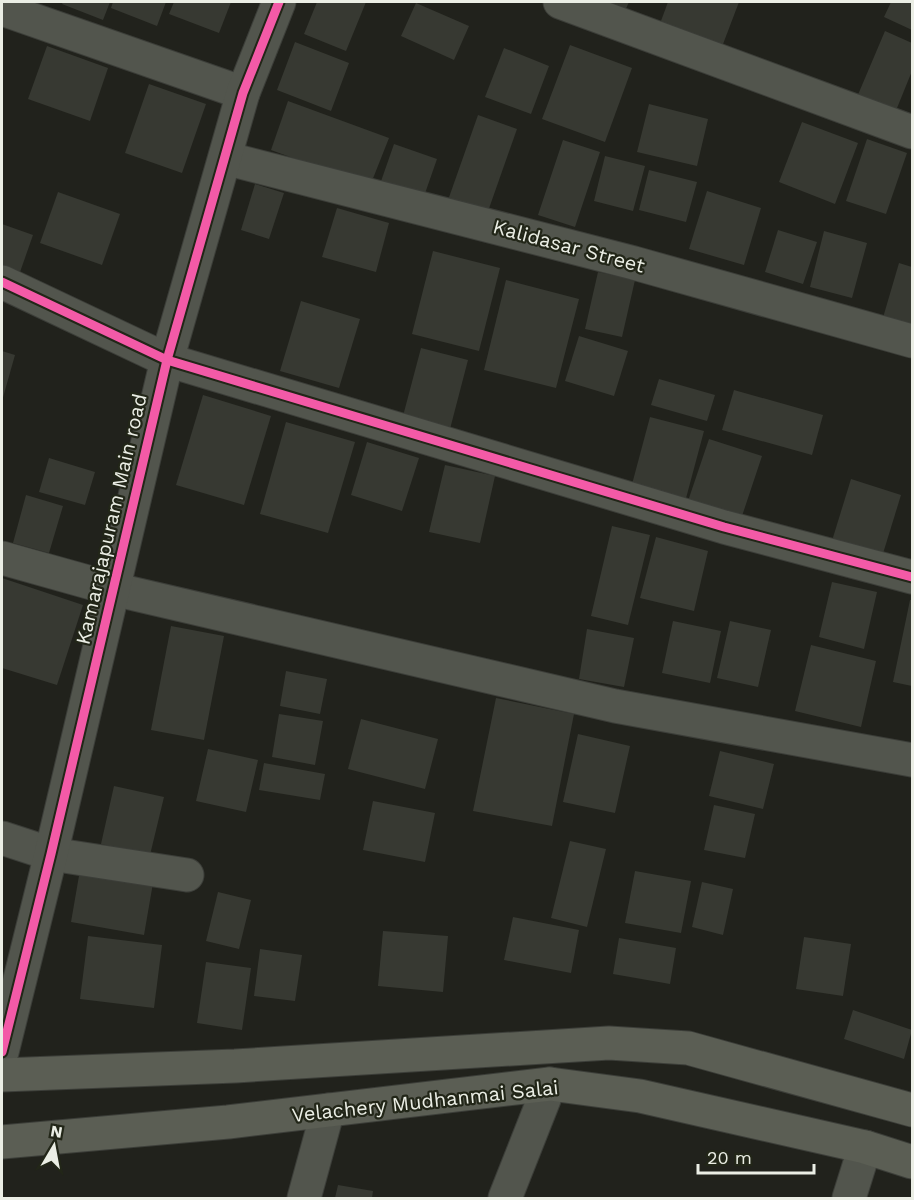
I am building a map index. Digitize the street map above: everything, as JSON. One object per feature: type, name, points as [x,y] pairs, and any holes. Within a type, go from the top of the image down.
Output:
[{"type":"main road","name":"Velachery Mudhanmai Salai","points":[[2,1075],[235,1066],[609,1042],[688,1048],[912,1110]]},
{"type":"main road","name":"Velachery Mudhanmai Salai","points":[[2,1142],[228,1122],[550,1084],[640,1096],[865,1147],[912,1162]]},
{"type":"street","name":"Kamarajapuram Main road","points":[[2,1052],[167,360],[243,93],[279,2]]},
{"type":"street","points":[[560,2],[912,132]]},
{"type":"street","points":[[2,9],[243,93]]},
{"type":"street","name":"Kalidasar Street","points":[[225,158],[634,263],[912,341]]},
{"type":"street","points":[[2,282],[167,360],[724,527],[912,578]]},
{"type":"street","points":[[2,558],[112,590],[615,706],[912,760]]},
{"type":"street","points":[[2,838],[51,854],[187,875]]},
{"type":"street","points":[[506,1198],[550,1084]]},
{"type":"street","points":[[304,1198],[328,1110]]},
{"type":"street","points":[[849,1198],[865,1147]]},
{"type":"building","points":[[63,2],[110,2],[103,20],[62,4]]},
{"type":"building","points":[[113,2],[166,2],[157,26],[111,8]]},
{"type":"building","points":[[174,2],[231,2],[219,33],[169,14]]},
{"type":"building","points":[[317,2],[366,2],[346,51],[304,34]]},
{"type":"building","points":[[593,2],[629,2],[624,13]]},
{"type":"building","points":[[668,2],[739,2],[720,52],[658,29]]},
{"type":"building","points":[[891,2],[912,2],[912,30],[884,17]]},
{"type":"building","points":[[416,3],[469,26],[454,60],[401,36]]},
{"type":"building","points":[[885,31],[912,43],[912,71],[895,113],[857,97]]},
{"type":"building","points":[[295,42],[349,63],[331,111],[277,90]]},
{"type":"building","points":[[570,45],[632,68],[605,142],[542,119]]},
{"type":"building","points":[[47,46],[108,68],[90,121],[28,99]]},
{"type":"building","points":[[504,48],[549,66],[531,114],[485,97]]},
{"type":"building","points":[[149,84],[206,104],[182,173],[125,153]]},
{"type":"building","points":[[288,101],[389,138],[370,186],[271,150]]},
{"type":"building","points":[[649,104],[708,119],[697,166],[637,152]]},
{"type":"building","points":[[478,115],[517,129],[486,217],[447,203]]},
{"type":"building","points":[[802,122],[858,143],[835,204],[779,182]]},
{"type":"building","points":[[867,139],[907,153],[886,214],[846,201]]},
{"type":"building","points":[[563,140],[600,152],[575,227],[538,215]]},
{"type":"building","points":[[394,144],[437,159],[422,202],[379,187]]},
{"type":"building","points":[[605,156],[645,166],[633,211],[594,201]]},
{"type":"building","points":[[649,170],[697,182],[686,222],[639,210]]},
{"type":"building","points":[[255,184],[284,193],[269,239],[241,230]]},
{"type":"building","points":[[707,191],[761,208],[744,265],[689,249]]},
{"type":"building","points":[[58,192],[120,214],[102,265],[40,243]]},
{"type":"building","points":[[337,208],[389,223],[376,272],[322,257]]},
{"type":"building","points":[[2,224],[33,235],[19,275],[2,269]]},
{"type":"building","points":[[778,230],[817,242],[803,284],[765,272]]},
{"type":"building","points":[[824,231],[867,243],[852,298],[810,287]]},
{"type":"building","points":[[433,251],[500,268],[479,351],[412,334]]},
{"type":"building","points":[[899,263],[912,267],[912,330],[882,321]]},
{"type":"building","points":[[598,272],[635,280],[622,337],[585,329]]},
{"type":"building","points":[[506,280],[579,299],[556,388],[484,370]]},
{"type":"building","points":[[301,301],[360,319],[339,388],[280,371]]},
{"type":"building","points":[[579,336],[628,351],[614,396],[565,381]]},
{"type":"building","points":[[421,348],[468,360],[450,429],[403,416]]},
{"type":"building","points":[[2,351],[15,355],[2,401]]},
{"type":"building","points":[[659,379],[715,395],[707,421],[651,405]]},
{"type":"building","points":[[734,390],[823,415],[812,455],[722,430]]},
{"type":"building","points":[[203,395],[271,416],[244,505],[176,485]]},
{"type":"building","points":[[650,417],[704,431],[685,502],[631,488]]},
{"type":"building","points":[[286,422],[355,442],[328,533],[260,514]]},
{"type":"building","points":[[709,439],[762,456],[741,519],[688,501]]},
{"type":"building","points":[[367,442],[419,458],[402,511],[351,495]]},
{"type":"building","points":[[49,458],[95,472],[85,505],[39,492]]},
{"type":"building","points":[[445,465],[495,476],[480,543],[429,532]]},
{"type":"building","points":[[851,479],[901,495],[881,560],[831,544]]},
{"type":"building","points":[[26,495],[63,506],[49,553],[13,543]]},
{"type":"building","points":[[612,526],[650,535],[628,625],[591,616]]},
{"type":"building","points":[[656,537],[708,551],[694,611],[640,598]]},
{"type":"building","points":[[2,578],[83,605],[57,685],[2,668]]},
{"type":"building","points":[[832,582],[877,592],[864,649],[819,637]]},
{"type":"building","points":[[910,600],[912,600],[912,686],[893,682]]},
{"type":"building","points":[[673,621],[721,631],[710,683],[662,673]]},
{"type":"building","points":[[730,621],[771,630],[758,687],[717,678]]},
{"type":"building","points":[[171,626],[224,636],[204,740],[151,730]]},
{"type":"building","points":[[587,629],[634,638],[624,687],[579,679]]},
{"type":"building","points":[[811,645],[876,661],[861,727],[795,711]]},
{"type":"building","points":[[286,671],[327,679],[320,714],[280,706]]},
{"type":"building","points":[[496,698],[574,714],[552,826],[473,811]]},
{"type":"building","points":[[279,714],[323,721],[315,765],[272,757]]},
{"type":"building","points":[[361,719],[438,739],[425,789],[348,769]]},
{"type":"building","points":[[578,734],[630,746],[615,813],[563,802]]},
{"type":"building","points":[[208,749],[258,760],[246,812],[196,801]]},
{"type":"building","points":[[720,751],[774,764],[763,809],[709,796]]},
{"type":"building","points":[[264,763],[325,774],[320,800],[259,790]]},
{"type":"building","points":[[114,786],[164,797],[150,855],[101,844]]},
{"type":"building","points":[[373,801],[435,813],[425,862],[363,850]]},
{"type":"building","points":[[714,805],[755,814],[745,858],[704,850]]},
{"type":"building","points":[[570,841],[606,849],[587,927],[551,918]]},
{"type":"building","points":[[80,870],[153,883],[144,935],[71,922]]},
{"type":"building","points":[[635,871],[691,881],[681,933],[625,923]]},
{"type":"building","points":[[702,882],[733,889],[723,935],[692,927]]},
{"type":"building","points":[[218,892],[251,900],[239,949],[206,941]]},
{"type":"building","points":[[513,917],[579,930],[571,973],[504,960]]},
{"type":"building","points":[[383,931],[448,936],[443,992],[378,986]]},
{"type":"building","points":[[88,936],[162,945],[154,1008],[80,999]]},
{"type":"building","points":[[804,937],[851,944],[843,996],[796,989]]},
{"type":"building","points":[[619,938],[676,948],[670,984],[613,974]]},
{"type":"building","points":[[260,949],[302,955],[295,1001],[254,996]]},
{"type":"building","points":[[206,962],[251,968],[242,1030],[197,1023]]},
{"type":"building","points":[[853,1010],[912,1030],[904,1059],[844,1039]]},
{"type":"building","points":[[338,1185],[373,1191],[372,1198],[335,1198]]},
{"type":"cycle path","points":[[2,1052],[167,360],[243,93],[279,2]]},
{"type":"cycle path","points":[[2,282],[167,360],[724,527],[912,577]]}]
